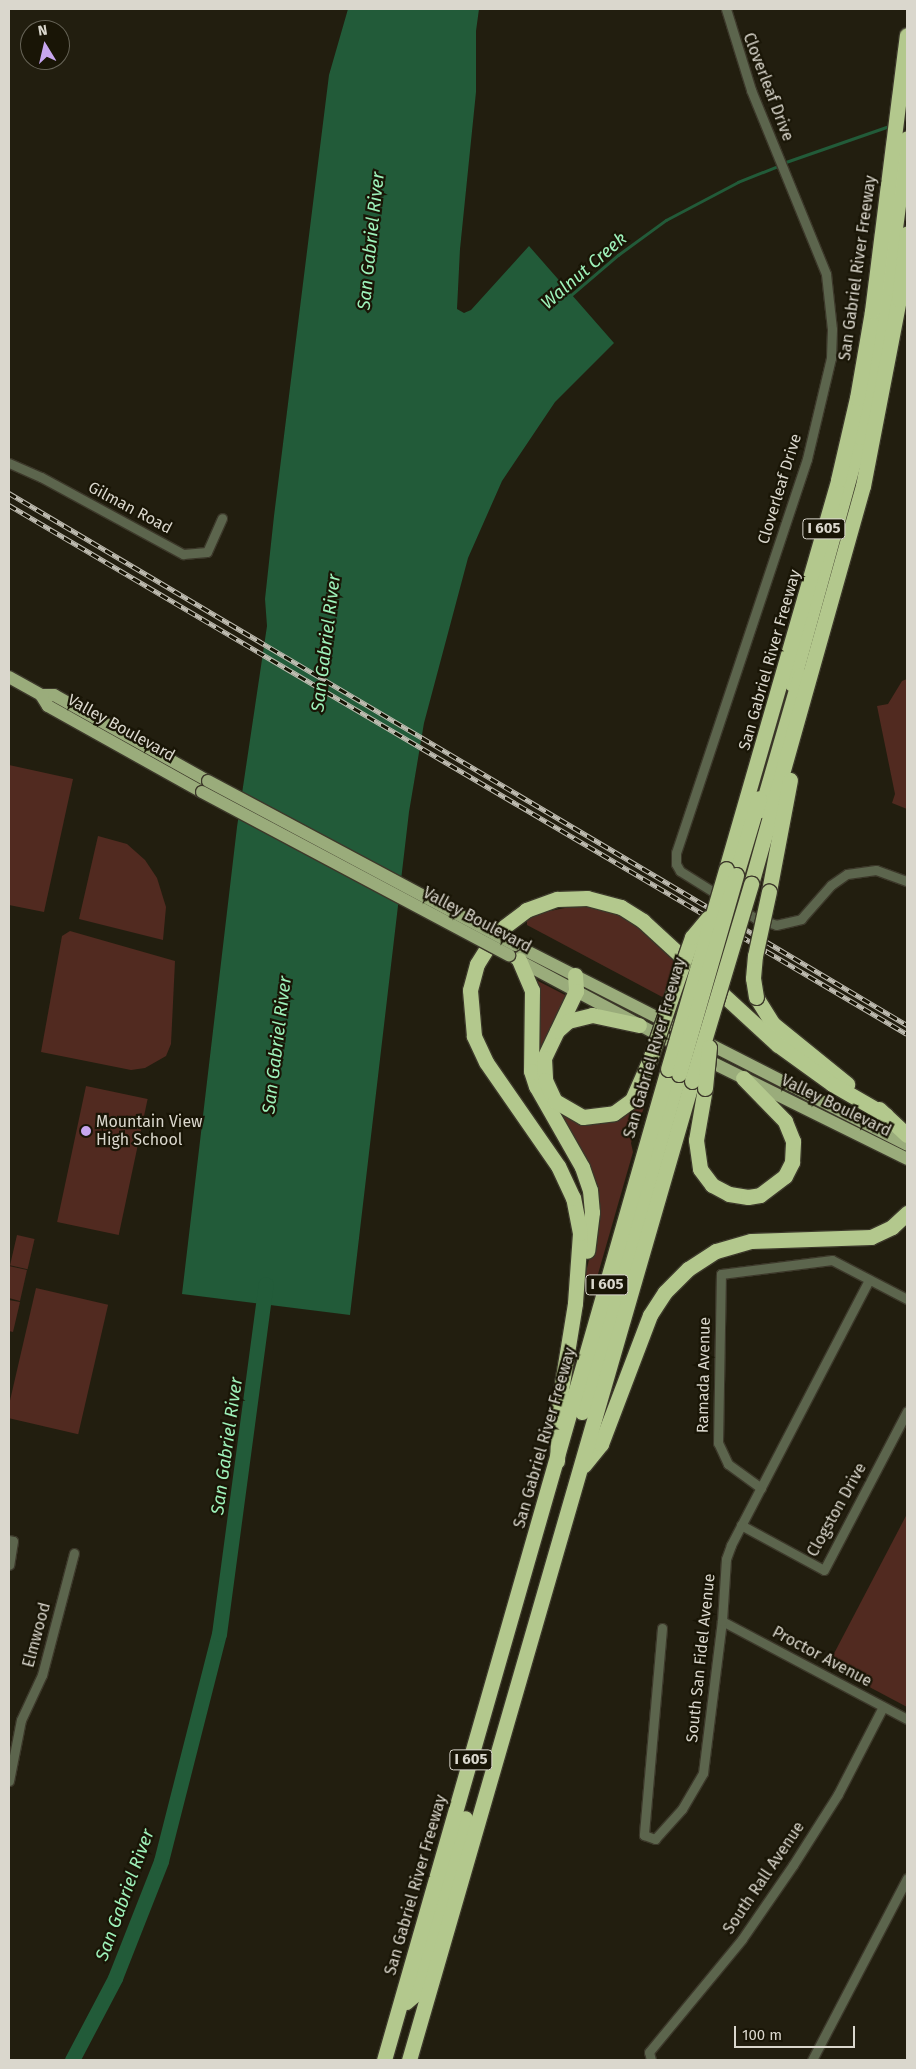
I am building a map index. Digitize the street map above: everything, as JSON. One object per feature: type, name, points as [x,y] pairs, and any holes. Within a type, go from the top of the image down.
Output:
[{"type":"highway","name":"San Gabriel River Freeway","points":[[556,1509],[557,1461],[686,1078],[712,1008],[739,877],[838,480],[872,311],[895,216],[907,35]]},
{"type":"highway","points":[[409,2060],[427,1998],[423,1984],[556,1509],[686,1078],[739,877],[855,480],[881,359],[900,222],[895,216],[907,138]]},
{"type":"highway","name":"San Gabriel River Freeway","points":[[384,2060],[556,1509],[579,1472],[686,1078],[713,911],[739,877],[806,695],[863,486],[899,299],[907,233]]},
{"type":"highway","points":[[899,299],[907,280]]},
{"type":"highway","points":[[806,695],[755,956],[753,978],[756,997],[777,1028],[905,1130]]},
{"type":"highway","points":[[575,1303],[580,1245],[573,1198],[551,1154],[486,1062],[470,1021],[470,990],[477,964],[490,941],[514,917],[546,902],[569,898],[597,899],[621,907],[643,921],[785,1051],[826,1080],[886,1114]]},
{"type":"highway","points":[[576,976],[576,991],[544,1058],[545,1080],[556,1101],[583,1117],[605,1116],[623,1109],[639,1088],[692,938],[713,911]]},
{"type":"highway","points":[[514,953],[532,990],[531,1071],[540,1093],[582,1167],[590,1190],[591,1225],[575,1303],[560,1396],[557,1461]]},
{"type":"highway","points":[[554,1034],[568,1021],[592,1015],[639,1025]]},
{"type":"highway","points":[[686,1078],[700,1169],[712,1185],[729,1194],[748,1197],[760,1195],[785,1176],[792,1162],[793,1141],[782,1117],[743,1078]]},
{"type":"highway","points":[[579,1472],[601,1444],[650,1315],[665,1292],[688,1269],[716,1251],[751,1241],[871,1237],[888,1230],[907,1213]]},
{"type":"main road","name":"Valley Boulevard","points":[[9,677],[41,695],[48,706],[205,787],[514,953],[576,991],[639,1025],[907,1159]]},
{"type":"main road","name":"Valley Boulevard","points":[[514,953],[576,976],[907,1145]]},
{"type":"street","name":"Cloverleaf Drive","points":[[726,9],[751,90],[816,247],[831,300],[831,358],[811,442],[676,853],[680,871],[755,918],[776,925],[801,919],[831,885],[847,874],[876,870],[907,881]]},
{"type":"street","name":"Gilman Road","points":[[9,463],[40,476],[183,554],[207,552],[222,518]]},
{"type":"street","name":"Ramada Avenue","points":[[761,1488],[728,1464],[718,1443],[721,1274],[832,1260],[869,1280]]},
{"type":"street","points":[[869,1280],[907,1299]]},
{"type":"street","name":"South San Fidel Avenue","points":[[662,1628],[644,1835],[655,1839],[682,1809],[703,1773],[722,1621],[726,1559],[741,1525],[869,1280]]},
{"type":"street","name":"Clogston Drive","points":[[741,1525],[824,1570],[907,1411]]},
{"type":"street","points":[[9,1565],[11,1540]]},
{"type":"street","name":"Elmwood","points":[[9,1781],[21,1720],[42,1675],[74,1553]]},
{"type":"street","name":"Proctor Avenue","points":[[722,1621],[907,1720]]},
{"type":"street","name":"South Rall Avenue","points":[[650,2056],[742,1939],[792,1865],[838,1794],[884,1707]]},
{"type":"street","points":[[812,2060],[907,1878]]},
{"type":"shaded area","points":[[907,679],[907,809],[892,803],[895,794],[877,706],[888,704],[902,681]]},
{"type":"shaded area","points":[[9,765],[73,779],[44,912],[9,905]]},
{"type":"shaded area","points":[[98,836],[127,844],[145,860],[157,878],[166,907],[163,940],[79,919]]},
{"type":"shaded area","points":[[590,903],[627,915],[681,962],[666,999],[527,925],[527,920],[540,913]]},
{"type":"shaded area","points":[[70,931],[175,961],[171,1044],[166,1056],[145,1068],[131,1070],[41,1052],[62,936]]},
{"type":"shaded area","points":[[534,979],[567,996],[542,1082],[586,1121],[647,1088],[642,1099],[646,1102],[631,1143],[633,1152],[596,1281],[585,1277],[599,1215],[540,1085]]},
{"type":"shaded area","points":[[86,1086],[148,1099],[119,1235],[57,1222]]},
{"type":"shaded area","points":[[17,1235],[35,1239],[28,1269],[10,1265]]},
{"type":"shaded area","points":[[9,1266],[27,1270],[20,1301],[9,1298]]},
{"type":"shaded area","points":[[36,1288],[108,1305],[78,1434],[9,1418],[9,1405]]},
{"type":"shaded area","points":[[9,1300],[20,1302],[13,1332],[9,1331]]},
{"type":"shaded area","points":[[907,1514],[907,1707],[828,1665]]},
{"type":"water","points":[[348,9],[479,9],[476,31],[476,92],[460,249],[457,309],[464,313],[471,310],[529,246],[614,343],[555,402],[502,481],[468,558],[424,723],[409,812],[350,1315],[182,1294],[237,827],[267,626],[265,599],[274,516],[329,75]]},
{"type":"waterway","name":"Walnut Creek","points":[[783,163],[889,126]]},
{"type":"waterway","name":"Walnut Creek","points":[[570,296],[618,255],[666,220],[738,182],[778,166]]},
{"type":"waterway","name":"San Gabriel River","points":[[72,2060],[115,1978],[161,1861],[219,1634],[266,1284]]},
{"type":"railway","points":[[9,493],[907,1025]]},
{"type":"railway","points":[[9,505],[907,1034]]},
{"type":"place","name":"Mountain View High School","points":[[86,1131]]}]
